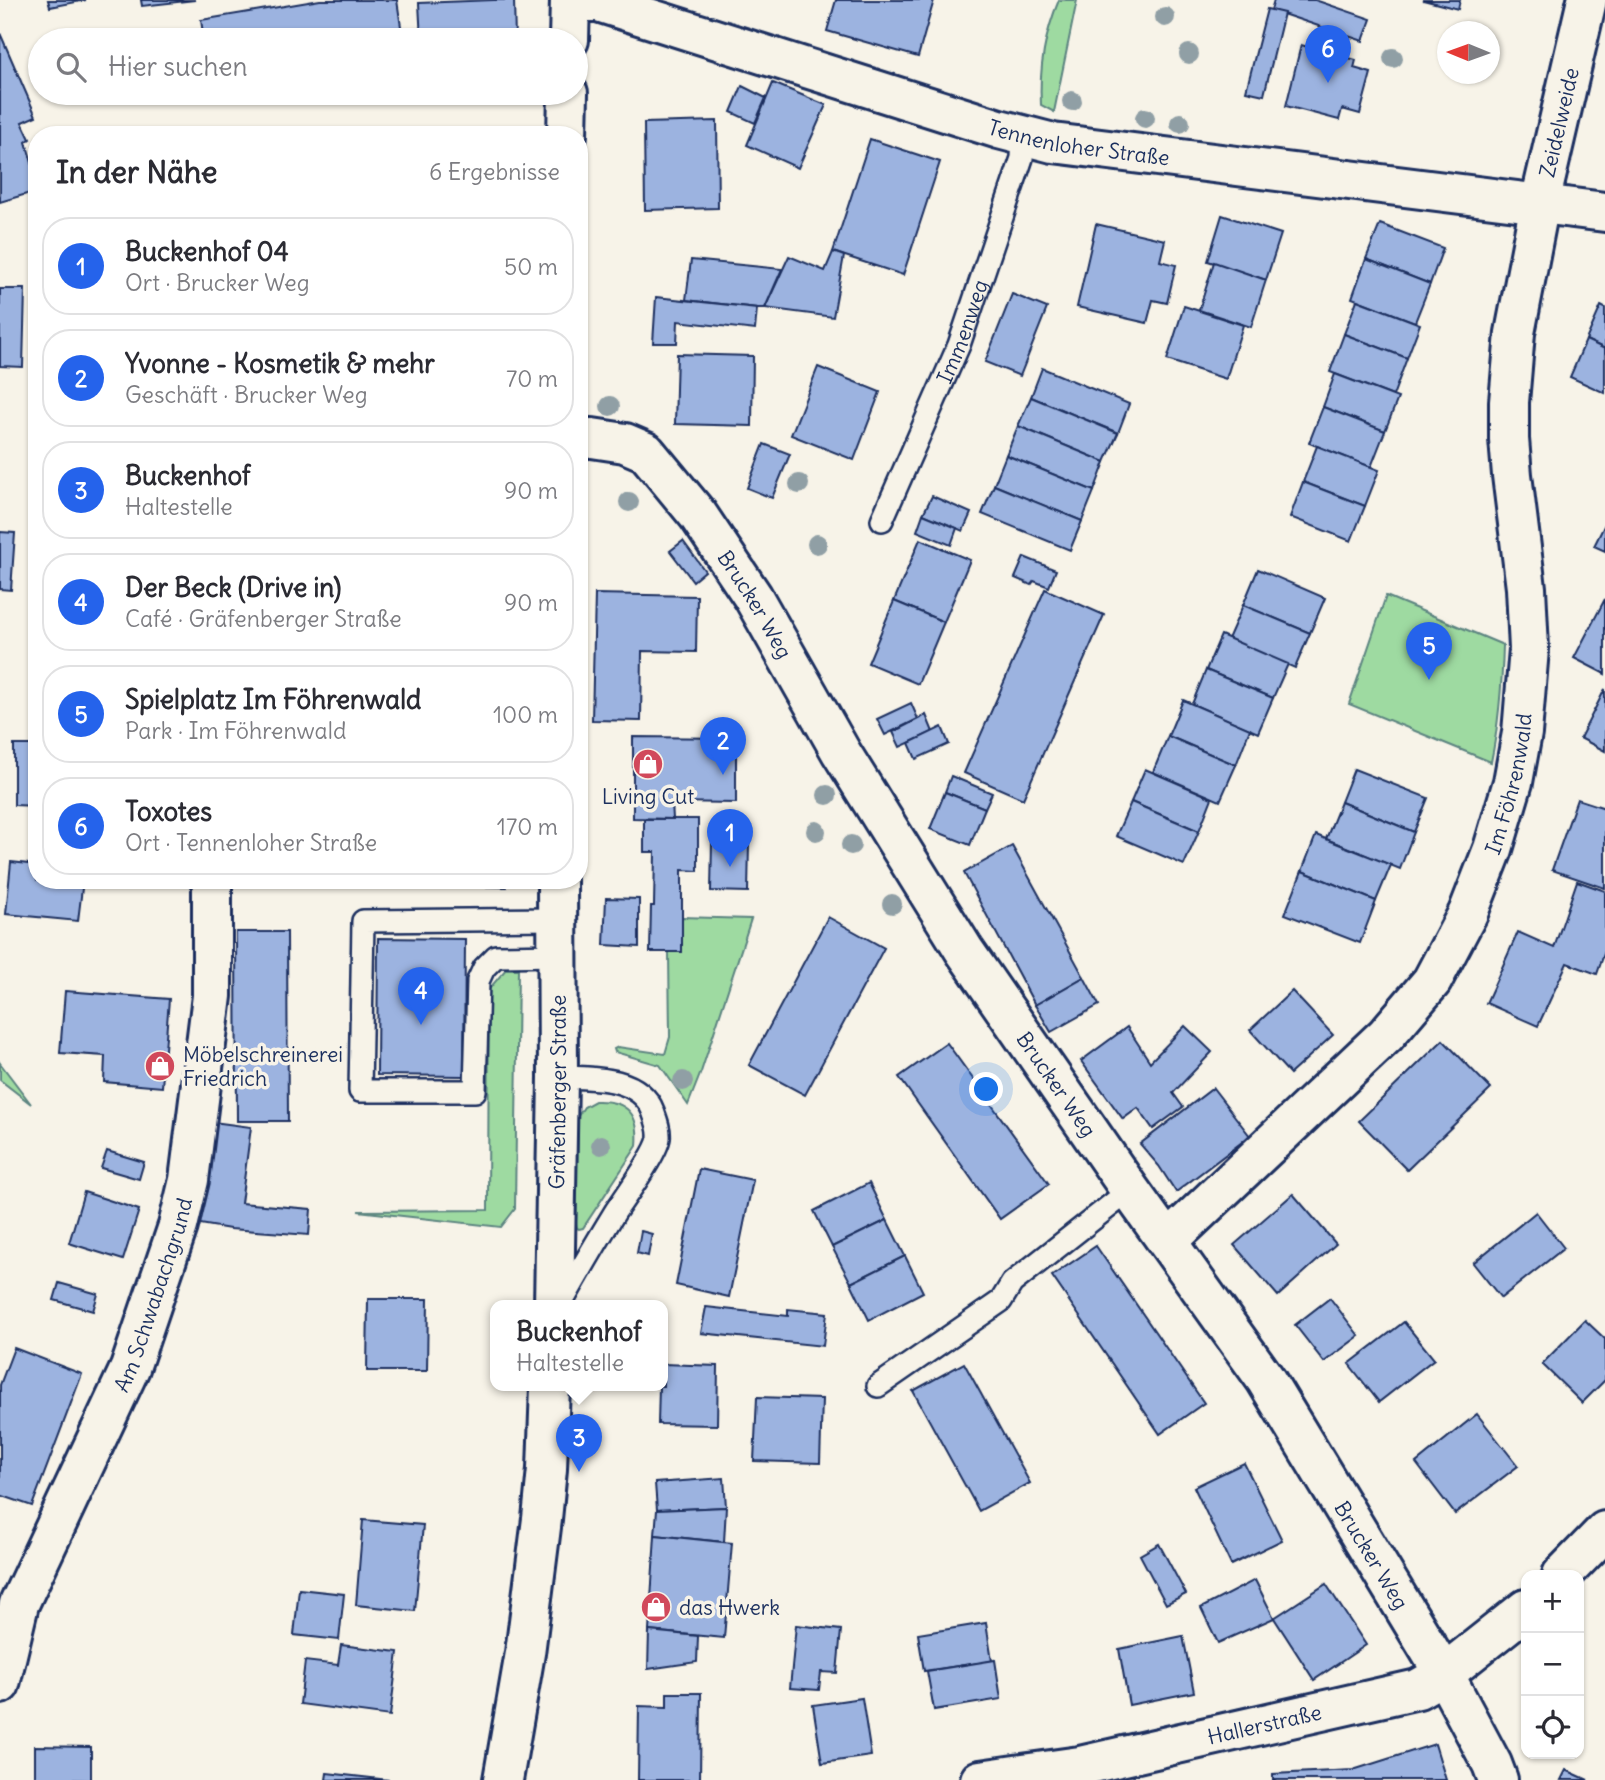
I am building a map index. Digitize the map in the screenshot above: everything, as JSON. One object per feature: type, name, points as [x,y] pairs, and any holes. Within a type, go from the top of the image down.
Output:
[{"type":"street","name":"Zeidelweide","points":[[1540,203],[1587,0]]},
{"type":"street","name":"Tennenloher Straße","points":[[570,1],[598,2],[1023,136],[1065,145],[1605,212]]},
{"type":"street","points":[[569,28],[570,1]]},
{"type":"street","points":[[567,126],[568,105]]},
{"type":"street","name":"Im Föhrenwald","points":[[1168,1241],[1386,1035],[1432,981],[1468,913],[1493,849],[1513,782],[1522,733],[1529,649],[1526,588],[1512,475],[1509,402],[1515,333],[1540,203]]},
{"type":"street","name":"Brucker Weg","points":[[588,438],[625,443],[646,453],[698,515],[753,597],[841,752],[964,950],[1266,1380],[1444,1674],[1498,1780]]},
{"type":"street","name":"Am Schwabachgrund","points":[[0,1684],[19,1604],[130,1368],[178,1226],[189,1180],[212,996],[212,889]]},
{"type":"street","name":"Gräfenberger Straße","points":[[554,1300],[558,1077],[557,889]]},
{"type":"street","points":[[503,1780],[525,1653],[542,1519],[550,1391]]},
{"type":"street","points":[[1567,1570],[1605,1531]]},
{"type":"street","name":"Hallerstraße","points":[[980,1780],[1079,1773],[1418,1689],[1444,1674],[1521,1613]]},
{"type":"lane","name":"Immenweg","points":[[882,520],[959,345],[1022,158],[1023,136]]},
{"type":"lane","points":[[363,921],[557,937],[496,956],[484,968],[478,981],[475,1091],[360,1091],[363,921]]},
{"type":"lane","points":[[558,1077],[599,1078],[618,1082],[638,1091],[651,1104],[659,1138],[651,1156],[590,1252],[563,1300]]},
{"type":"lane","points":[[878,1386],[1001,1301],[1012,1283],[1130,1190]]},
{"type":"green space","points":[[1059,0],[1077,0],[1054,112],[1041,105],[1041,78],[1047,38]]},
{"type":"green space","points":[[1386,596],[1503,645],[1500,704],[1491,762],[1349,704]]},
{"type":"green space","points":[[681,917],[751,919],[688,1105],[660,1065],[615,1052],[614,1049],[618,1047],[665,1054],[670,1037],[669,952],[682,951]]},
{"type":"green space","points":[[506,969],[518,969],[515,1209],[501,1227],[358,1211],[488,1210],[489,989]]},
{"type":"green space","points":[[0,1063],[31,1104],[0,1080]]},
{"type":"green space","points":[[595,1101],[615,1103],[629,1111],[636,1125],[637,1146],[583,1228],[579,1229],[576,1223],[578,1116],[584,1107]]},
{"type":"building","points":[[48,0],[86,0],[50,7]]},
{"type":"building","points":[[141,0],[195,0],[142,6]]},
{"type":"building","points":[[320,0],[397,0],[401,28],[202,28],[201,20]]},
{"type":"building","points":[[514,0],[515,28],[420,28],[419,3]]},
{"type":"building","points":[[836,0],[934,0],[918,57],[827,31]]},
{"type":"building","points":[[1274,0],[1315,0],[1371,19],[1363,41],[1271,10]]},
{"type":"building","points":[[1423,0],[1460,0],[1458,9]]},
{"type":"building","points":[[1267,9],[1284,13],[1264,95],[1246,91]]},
{"type":"building","points":[[0,33],[28,98],[28,105],[31,105],[36,116],[22,122],[28,135],[28,194],[0,202]]},
{"type":"building","points":[[1301,45],[1356,60],[1354,68],[1371,73],[1360,114],[1342,109],[1339,120],[1286,106]]},
{"type":"building","points":[[773,83],[826,105],[798,168],[747,145]]},
{"type":"building","points":[[742,86],[766,98],[755,123],[731,112]]},
{"type":"building","points":[[717,121],[718,208],[645,210],[644,123]]},
{"type":"building","points":[[870,139],[940,162],[903,275],[833,252]]},
{"type":"building","points":[[1222,215],[1281,234],[1266,280],[1208,261]]},
{"type":"building","points":[[1096,224],[1165,240],[1160,261],[1176,265],[1167,303],[1153,300],[1147,323],[1077,307]]},
{"type":"building","points":[[1380,224],[1443,248],[1430,284],[1366,259]]},
{"type":"building","points":[[833,252],[844,256],[833,317],[765,308],[789,256],[825,271]]},
{"type":"building","points":[[1366,259],[1430,284],[1415,322],[1352,298]]},
{"type":"building","points":[[691,260],[782,269],[765,308],[757,308],[686,300]]},
{"type":"building","points":[[1214,262],[1266,280],[1251,327],[1199,310]]},
{"type":"building","points":[[0,289],[25,289],[23,367],[0,366]]},
{"type":"building","points":[[1012,294],[1047,308],[1020,376],[985,362]]},
{"type":"building","points":[[656,297],[757,308],[755,330],[678,321],[677,343],[653,343]]},
{"type":"building","points":[[1357,300],[1420,324],[1407,358],[1344,334]]},
{"type":"building","points":[[1184,306],[1243,325],[1226,379],[1167,360]]},
{"type":"building","points":[[1601,306],[1605,308],[1605,349],[1586,340]]},
{"type":"building","points":[[1344,334],[1407,358],[1393,396],[1330,372]]},
{"type":"building","points":[[1586,340],[1605,349],[1605,393],[1570,377]]},
{"type":"building","points":[[677,354],[753,356],[752,426],[675,424]]},
{"type":"building","points":[[818,367],[880,392],[854,460],[791,435]]},
{"type":"building","points":[[1042,368],[1129,404],[1118,433],[1031,397]]},
{"type":"building","points":[[1335,374],[1398,398],[1385,431],[1323,407]]},
{"type":"building","points":[[1031,397],[1118,433],[1105,462],[1018,426]]},
{"type":"building","points":[[1323,407],[1385,431],[1371,467],[1309,443]]},
{"type":"building","points":[[1018,426],[1105,462],[1094,491],[1006,455]]},
{"type":"building","points":[[764,444],[790,454],[772,498],[747,488]]},
{"type":"building","points":[[1317,446],[1379,470],[1365,506],[1303,482]]},
{"type":"building","points":[[1006,455],[1094,491],[1082,521],[994,485]]},
{"type":"building","points":[[1303,482],[1365,506],[1351,541],[1290,517]]},
{"type":"building","points":[[994,485],[1082,521],[1070,550],[982,514]]},
{"type":"building","points":[[932,496],[971,513],[963,531],[923,514]]},
{"type":"building","points":[[923,514],[957,528],[951,545],[917,531]]},
{"type":"building","points":[[1605,524],[1605,551],[1594,546]]},
{"type":"building","points":[[0,532],[15,533],[11,590],[0,589]]},
{"type":"building","points":[[920,539],[970,560],[944,622],[894,601]]},
{"type":"building","points":[[683,541],[705,571],[693,581],[670,551]]},
{"type":"building","points":[[1024,557],[1056,570],[1049,587],[1034,581],[1031,585],[1015,578]]},
{"type":"building","points":[[1258,569],[1325,598],[1310,633],[1243,605]]},
{"type":"building","points":[[1045,589],[1104,615],[1023,799],[964,773]]},
{"type":"building","points":[[595,594],[697,596],[696,652],[642,651],[641,721],[592,720]]},
{"type":"building","points":[[1605,599],[1605,674],[1574,658]]},
{"type":"building","points":[[894,601],[944,622],[918,684],[868,663]]},
{"type":"building","points":[[1243,605],[1310,633],[1295,668],[1228,639]]},
{"type":"building","points":[[1221,635],[1288,664],[1273,698],[1206,670]]},
{"type":"building","points":[[1206,670],[1273,698],[1258,733],[1192,704]]},
{"type":"building","points":[[1605,689],[1605,751],[1580,738]]},
{"type":"building","points":[[1183,700],[1250,729],[1236,765],[1168,736]]},
{"type":"building","points":[[911,703],[918,719],[885,735],[877,719]]},
{"type":"building","points":[[926,715],[933,732],[900,747],[893,732]]},
{"type":"building","points":[[942,727],[949,744],[916,759],[909,743]]},
{"type":"building","points":[[1168,736],[1236,765],[1220,801],[1153,772]]},
{"type":"building","points":[[633,737],[736,738],[736,803],[672,802],[673,819],[633,818]]},
{"type":"building","points":[[14,745],[28,745],[28,806],[14,805]]},
{"type":"building","points":[[1145,769],[1212,798],[1199,831],[1131,802]]},
{"type":"building","points":[[1354,769],[1428,798],[1414,832],[1341,802]]},
{"type":"building","points":[[951,776],[992,793],[985,808],[945,792]]},
{"type":"building","points":[[945,792],[985,808],[970,845],[930,829]]},
{"type":"building","points":[[1577,799],[1605,808],[1605,888],[1552,870]]},
{"type":"building","points":[[1131,802],[1199,831],[1184,865],[1116,836]]},
{"type":"building","points":[[1341,802],[1414,832],[1400,869],[1326,839]]},
{"type":"building","points":[[644,819],[698,819],[698,871],[682,870],[682,952],[650,952],[655,852],[644,852]]},
{"type":"building","points":[[1316,835],[1391,865],[1376,901],[1302,871]]},
{"type":"building","points":[[712,842],[749,842],[748,892],[711,891]]},
{"type":"building","points":[[1012,846],[1084,977],[1035,1005],[964,873]]},
{"type":"building","points":[[11,862],[28,864],[28,889],[82,889],[78,921],[6,914]]},
{"type":"building","points":[[1302,871],[1376,901],[1360,943],[1285,914]]},
{"type":"building","points":[[1577,881],[1605,891],[1605,951],[1597,974],[1567,963],[1538,1026],[1486,1003],[1518,932],[1554,948]]},
{"type":"building","points":[[606,898],[639,899],[639,947],[604,945]]},
{"type":"building","points":[[828,917],[884,948],[805,1095],[749,1065]]},
{"type":"building","points":[[236,932],[287,932],[288,1121],[237,1121]]},
{"type":"building","points":[[378,938],[465,939],[464,1076],[377,1075]]},
{"type":"building","points":[[1084,977],[1099,1005],[1051,1032],[1035,1005]]},
{"type":"building","points":[[65,991],[169,999],[162,1087],[104,1082],[105,1056],[60,1053]]},
{"type":"building","points":[[1292,991],[1333,1035],[1290,1074],[1250,1030]]},
{"type":"building","points":[[1185,1026],[1212,1052],[1173,1093],[1183,1107],[1153,1129],[1138,1108],[1123,1119],[1081,1061],[1127,1027],[1150,1062]]},
{"type":"building","points":[[1443,1040],[1491,1089],[1407,1170],[1359,1121]]},
{"type":"building","points":[[947,1043],[1049,1184],[1000,1219],[899,1077]]},
{"type":"building","points":[[1213,1088],[1250,1136],[1176,1192],[1140,1144]]},
{"type":"building","points":[[213,1122],[251,1127],[241,1203],[311,1209],[309,1235],[200,1224]]},
{"type":"building","points":[[107,1151],[144,1162],[139,1179],[101,1168]]},
{"type":"building","points":[[699,1169],[753,1180],[729,1297],[676,1285]]},
{"type":"building","points":[[869,1183],[887,1220],[832,1247],[814,1211]]},
{"type":"building","points":[[84,1192],[139,1210],[123,1260],[69,1243]]},
{"type":"building","points":[[1293,1194],[1336,1244],[1278,1296],[1234,1245]]},
{"type":"building","points":[[1536,1212],[1564,1248],[1501,1298],[1473,1263]]},
{"type":"building","points":[[887,1220],[905,1256],[851,1283],[832,1247]]},
{"type":"building","points":[[641,1231],[652,1234],[648,1256],[637,1253]]},
{"type":"building","points":[[1096,1246],[1204,1403],[1160,1434],[1052,1276]]},
{"type":"building","points":[[905,1256],[923,1292],[869,1320],[851,1283]]},
{"type":"building","points":[[59,1283],[98,1294],[93,1311],[54,1300]]},
{"type":"building","points":[[1330,1298],[1359,1336],[1324,1362],[1295,1325]]},
{"type":"building","points":[[368,1299],[428,1299],[427,1371],[367,1371]]},
{"type":"building","points":[[706,1307],[788,1316],[788,1309],[827,1313],[823,1346],[701,1333]]},
{"type":"building","points":[[1585,1320],[1605,1339],[1605,1380],[1582,1403],[1542,1364]]},
{"type":"building","points":[[1404,1322],[1434,1359],[1379,1402],[1349,1364]]},
{"type":"building","points":[[14,1348],[82,1374],[32,1506],[0,1495],[0,1385]]},
{"type":"building","points":[[964,1363],[1030,1483],[979,1511],[913,1391]]},
{"type":"building","points":[[668,1364],[718,1366],[717,1425],[658,1424],[659,1391],[668,1391]]},
{"type":"building","points":[[757,1397],[822,1399],[820,1463],[754,1461]]},
{"type":"building","points":[[1477,1414],[1518,1466],[1455,1514],[1416,1463]]},
{"type":"building","points":[[1244,1463],[1282,1540],[1231,1565],[1194,1487]]},
{"type":"building","points":[[724,1478],[726,1507],[657,1510],[655,1483]]},
{"type":"building","points":[[726,1507],[724,1542],[655,1535],[657,1510]]},
{"type":"building","points":[[363,1520],[423,1525],[415,1611],[356,1605]]},
{"type":"building","points":[[655,1535],[732,1543],[724,1638],[649,1631]]},
{"type":"building","points":[[1159,1544],[1186,1594],[1166,1604],[1140,1555]]},
{"type":"building","points":[[1255,1580],[1274,1618],[1218,1643],[1201,1608]]},
{"type":"building","points":[[1326,1584],[1366,1645],[1314,1680],[1274,1618]]},
{"type":"building","points":[[299,1589],[344,1594],[339,1640],[294,1635]]},
{"type":"building","points":[[986,1623],[992,1661],[924,1671],[918,1634]]},
{"type":"building","points":[[796,1625],[841,1630],[837,1673],[821,1672],[819,1690],[790,1688]]},
{"type":"building","points":[[649,1631],[698,1636],[697,1662],[648,1669]]},
{"type":"building","points":[[1183,1636],[1194,1692],[1129,1705],[1119,1649]]},
{"type":"building","points":[[341,1645],[398,1652],[390,1716],[300,1704],[305,1661],[338,1665]]},
{"type":"building","points":[[995,1660],[1001,1699],[934,1710],[927,1671]]},
{"type":"building","points":[[667,1693],[701,1693],[700,1780],[638,1780],[639,1706],[667,1707]]},
{"type":"building","points":[[862,1698],[871,1756],[822,1763],[813,1705]]},
{"type":"building","points":[[1435,1744],[1446,1780],[1273,1780],[1273,1774],[1353,1770]]},
{"type":"building","points":[[35,1746],[91,1747],[91,1780],[35,1779]]},
{"type":"building","points":[[1566,1770],[1588,1780],[1561,1780]]},
{"type":"building","points":[[327,1773],[389,1780],[326,1780]]},
{"type":"place","name":"Toxotes","points":[[1328,83]]},
{"type":"place","name":"Spielplatz Im Föhrenwald","points":[[1429,680]]},
{"type":"place","name":"Living Cut","points":[[648,764]]},
{"type":"place","name":"Yvonne - Kosmetik & mehr","points":[[723,775]]},
{"type":"place","name":"Buckenhof 04","points":[[730,867]]},
{"type":"place","name":"Der Beck (Drive in)","points":[[421,1025]]},
{"type":"place","name":"Möbelschreinerei Friedrich","points":[[160,1066]]},
{"type":"place","name":"Buckenhof","points":[[579,1472]]},
{"type":"place","name":"das Hwerk","points":[[656,1607]]}]
